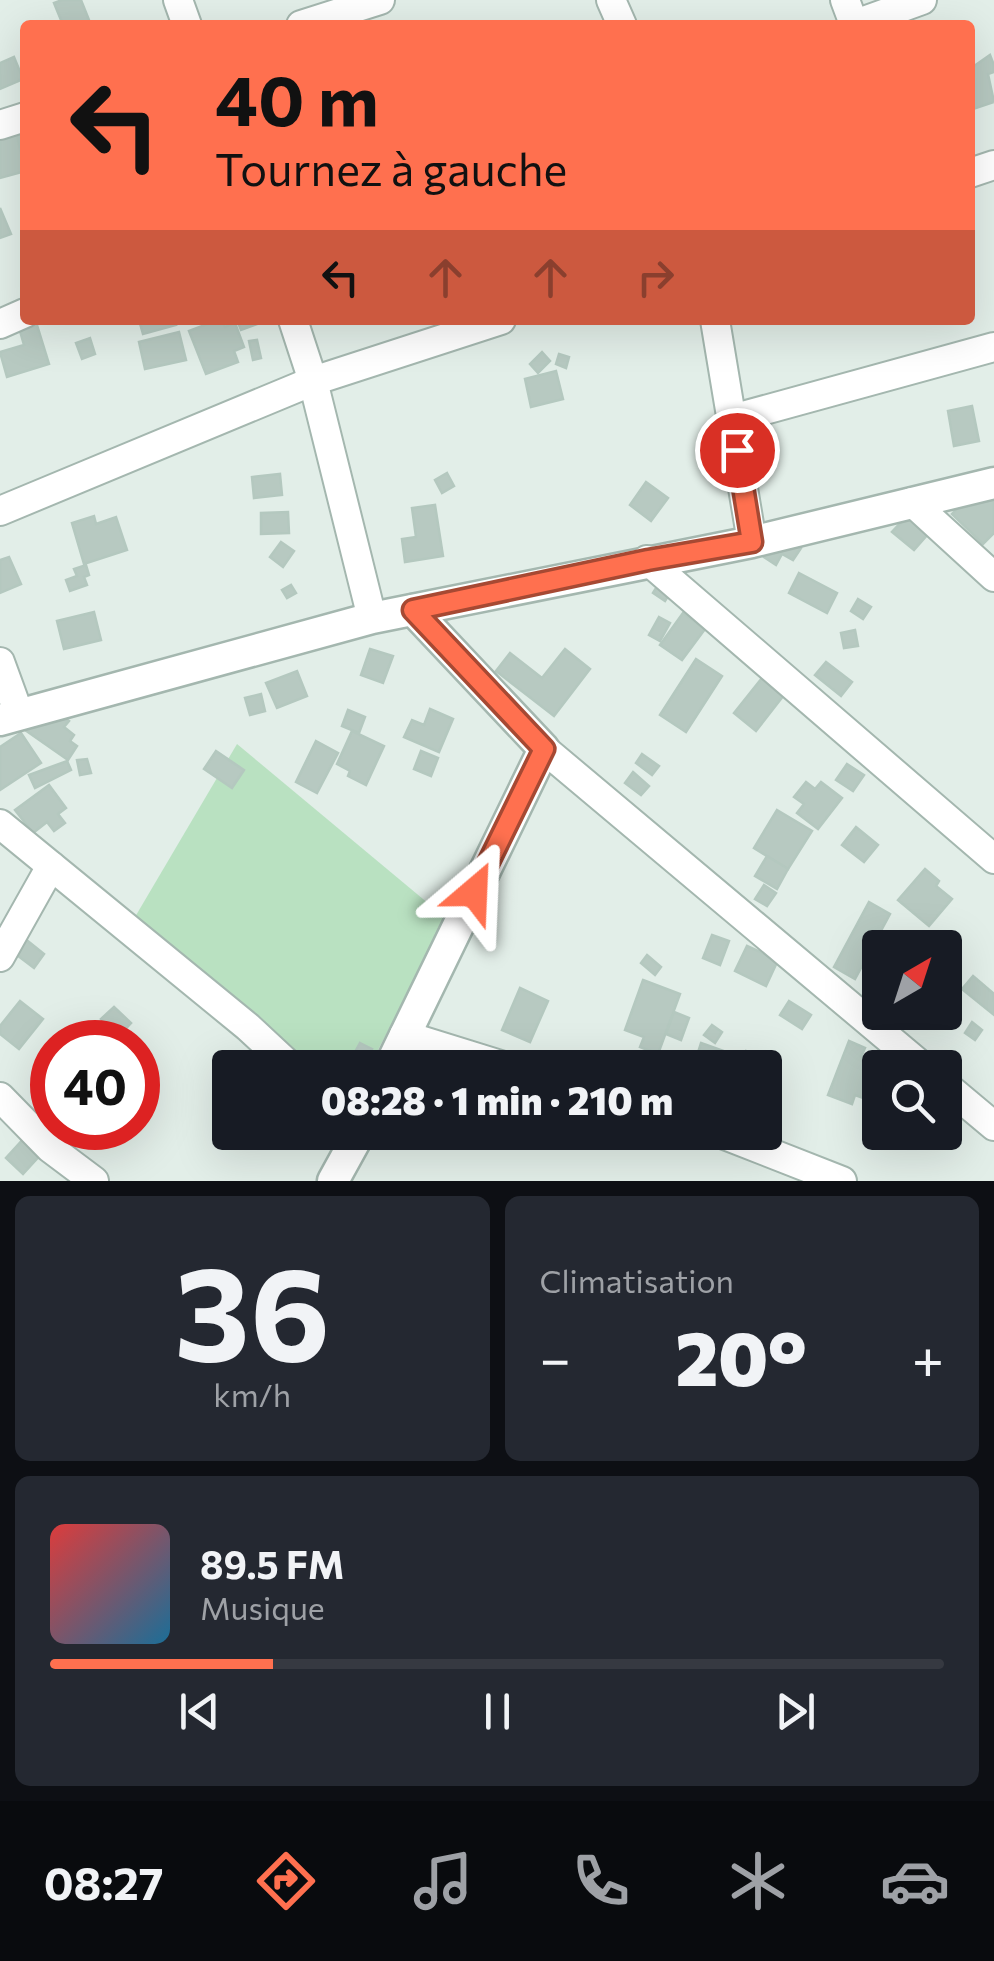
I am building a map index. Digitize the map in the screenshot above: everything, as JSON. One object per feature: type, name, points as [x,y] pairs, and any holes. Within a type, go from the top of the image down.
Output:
[{"type":"street","points":[[317,20],[380,0]]},
{"type":"street","points":[[868,20],[922,0]]},
{"type":"street","points":[[295,325],[314,381],[372,618]]},
{"type":"street","points":[[0,511],[314,381],[485,325]]},
{"type":"street","points":[[716,325],[752,542]]},
{"type":"street","points":[[732,419],[994,347]]},
{"type":"street","points":[[0,662],[10,717],[372,618],[752,542],[994,483]]},
{"type":"street","points":[[912,502],[994,576]]},
{"type":"street","points":[[648,560],[994,860]]},
{"type":"street","points":[[413,610],[544,749],[903,1050]]},
{"type":"street","points":[[397,1050],[544,749]]},
{"type":"street","points":[[0,824],[273,1050]]},
{"type":"street","points":[[0,956],[51,866]]},
{"type":"street","points":[[404,1035],[452,1050]]},
{"type":"street","points":[[0,1097],[50,1148],[94,1181]]},
{"type":"street","points":[[962,1099],[994,1126]]},
{"type":"street","points":[[333,1181],[350,1150]]},
{"type":"street","points":[[763,1150],[842,1181]]},
{"type":"green space","points":[[237,744],[447,919],[378,1050],[295,1050],[135,917]]},
{"type":"building","points":[[81,0],[89,20],[61,20],[54,3]]},
{"type":"building","points":[[990,55],[994,65],[994,72],[988,74],[994,102],[975,108],[975,66]]},
{"type":"building","points":[[14,57],[20,80],[0,89],[0,63]]},
{"type":"building","points":[[15,127],[20,172],[0,178],[0,130]]},
{"type":"building","points":[[0,208],[11,234],[0,238]]},
{"type":"building","points":[[37,325],[49,364],[7,377],[0,352],[24,345],[20,331]]},
{"type":"building","points":[[140,325],[176,325],[143,334]]},
{"type":"building","points":[[205,325],[236,325],[244,347],[234,351],[238,362],[206,374],[189,331]]},
{"type":"building","points":[[179,332],[186,360],[145,369],[139,342]]},
{"type":"building","points":[[90,338],[95,354],[82,359],[76,343]]},
{"type":"building","points":[[257,340],[261,358],[253,360],[249,341]]},
{"type":"building","points":[[542,352],[550,361],[538,373],[530,364]]},
{"type":"building","points":[[559,354],[569,357],[566,368],[556,364]]},
{"type":"building","points":[[556,371],[563,399],[531,407],[525,379]]},
{"type":"building","points":[[972,406],[979,441],[954,446],[948,411]]},
{"type":"building","points":[[447,473],[454,486],[442,493],[435,480]]},
{"type":"building","points":[[280,474],[282,495],[254,498],[252,477]]},
{"type":"building","points":[[646,482],[668,498],[651,521],[630,505]]},
{"type":"building","points":[[974,491],[994,498],[994,533],[983,544],[952,514]]},
{"type":"building","points":[[435,505],[443,556],[405,562],[402,539],[416,537],[412,508]]},
{"type":"building","points":[[288,512],[289,533],[261,534],[261,513]]},
{"type":"building","points":[[94,516],[96,524],[116,517],[127,550],[84,564],[72,523]]},
{"type":"building","points":[[907,516],[929,533],[914,550],[892,532]]},
{"type":"building","points":[[778,533],[801,548],[793,560],[782,554],[776,565],[764,557]]},
{"type":"building","points":[[281,542],[294,551],[283,567],[270,557]]},
{"type":"building","points":[[9,557],[21,584],[0,593],[0,560]]},
{"type":"building","points":[[86,565],[87,585],[70,591],[66,580],[77,576],[74,569]]},
{"type":"building","points":[[799,573],[837,593],[827,613],[789,593]]},
{"type":"building","points":[[661,580],[673,588],[665,601],[653,593]]},
{"type":"building","points":[[291,585],[296,593],[287,598],[282,590]]},
{"type":"building","points":[[858,599],[871,607],[863,619],[851,611]]},
{"type":"building","points":[[94,612],[101,640],[64,649],[57,621]]},
{"type":"building","points":[[683,613],[705,629],[682,660],[660,645]]},
{"type":"building","points":[[659,617],[670,623],[660,641],[649,635]]},
{"type":"building","points":[[855,630],[858,646],[844,648],[841,633]]},
{"type":"building","points":[[370,649],[393,656],[383,683],[361,675]]},
{"type":"building","points":[[565,649],[590,669],[554,716],[496,671],[510,653],[542,678]]},
{"type":"building","points":[[696,659],[722,676],[686,732],[660,715]]},
{"type":"building","points":[[826,662],[852,682],[841,696],[815,675]]},
{"type":"building","points":[[297,671],[307,696],[277,708],[266,683]]},
{"type":"building","points":[[762,678],[784,695],[756,731],[734,713]]},
{"type":"building","points":[[261,694],[265,711],[250,715],[245,698]]},
{"type":"building","points":[[430,709],[453,719],[439,752],[404,737],[412,720],[424,725]]},
{"type":"building","points":[[39,710],[53,710],[69,721],[64,727],[74,735],[70,741],[77,746],[68,760],[25,730]]},
{"type":"building","points":[[348,710],[365,717],[359,733],[342,726]]},
{"type":"building","points":[[352,731],[384,746],[366,785],[348,776],[350,771],[337,764]]},
{"type":"building","points":[[21,733],[41,763],[0,790],[0,747]]},
{"type":"building","points":[[316,741],[338,753],[317,793],[296,782]]},
{"type":"building","points":[[216,751],[244,770],[232,788],[204,769]]},
{"type":"building","points":[[421,751],[438,758],[431,776],[414,769]]},
{"type":"building","points":[[642,754],[659,766],[652,775],[636,763]]},
{"type":"building","points":[[87,759],[91,773],[80,775],[77,760]]},
{"type":"building","points":[[67,761],[71,770],[35,788],[29,775]]},
{"type":"building","points":[[847,764],[864,775],[853,791],[836,780]]},
{"type":"building","points":[[633,772],[649,786],[641,795],[625,783]]},
{"type":"building","points":[[806,782],[815,789],[821,782],[842,798],[818,829],[797,813],[804,804],[794,797]]},
{"type":"building","points":[[49,785],[66,808],[58,814],[65,823],[54,831],[47,822],[33,833],[15,810]]},
{"type":"building","points":[[777,810],[812,831],[788,869],[754,848]]},
{"type":"building","points":[[856,827],[878,845],[864,862],[842,845]]},
{"type":"building","points":[[767,856],[788,869],[777,889],[755,876]]},
{"type":"building","points":[[925,869],[939,881],[936,886],[952,899],[929,926],[898,900]]},
{"type":"building","points":[[764,885],[776,893],[767,906],[755,899]]},
{"type":"building","points":[[869,902],[890,914],[881,930],[862,930],[862,966],[855,979],[834,967]]},
{"type":"building","points":[[712,935],[729,941],[720,965],[703,958]]},
{"type":"building","points":[[24,938],[44,954],[34,968],[13,952]]},
{"type":"building","points":[[747,946],[778,960],[766,986],[735,971]]},
{"type":"building","points":[[647,955],[661,967],[655,975],[641,963]]},
{"type":"building","points":[[973,976],[994,994],[994,1015],[962,989]]},
{"type":"building","points":[[643,980],[680,994],[659,1050],[640,1047],[644,1037],[625,1030]]},
{"type":"building","points":[[520,988],[548,1001],[530,1042],[502,1030]]},
{"type":"building","points":[[20,1001],[43,1019],[30,1020],[30,1035],[19,1049],[0,1034],[0,1026]]},
{"type":"building","points":[[789,1001],[811,1015],[802,1029],[780,1015]]},
{"type":"building","points":[[114,1007],[128,1020],[102,1020]]},
{"type":"building","points":[[674,1012],[689,1018],[681,1040],[666,1034]]},
{"type":"building","points":[[972,1022],[982,1030],[975,1040],[965,1033]]},
{"type":"building","points":[[712,1025],[722,1032],[715,1043],[704,1035]]},
{"type":"building","points":[[849,1041],[865,1048],[861,1057],[862,1098],[855,1095],[852,1104],[828,1095]]},
{"type":"building","points":[[701,1043],[721,1050],[699,1050]]},
{"type":"building","points":[[26,1136],[30,1150],[43,1152],[23,1174],[6,1158]]},
{"type":"route","points":[[474,892],[544,749],[413,610],[752,542],[737,450]]}]
